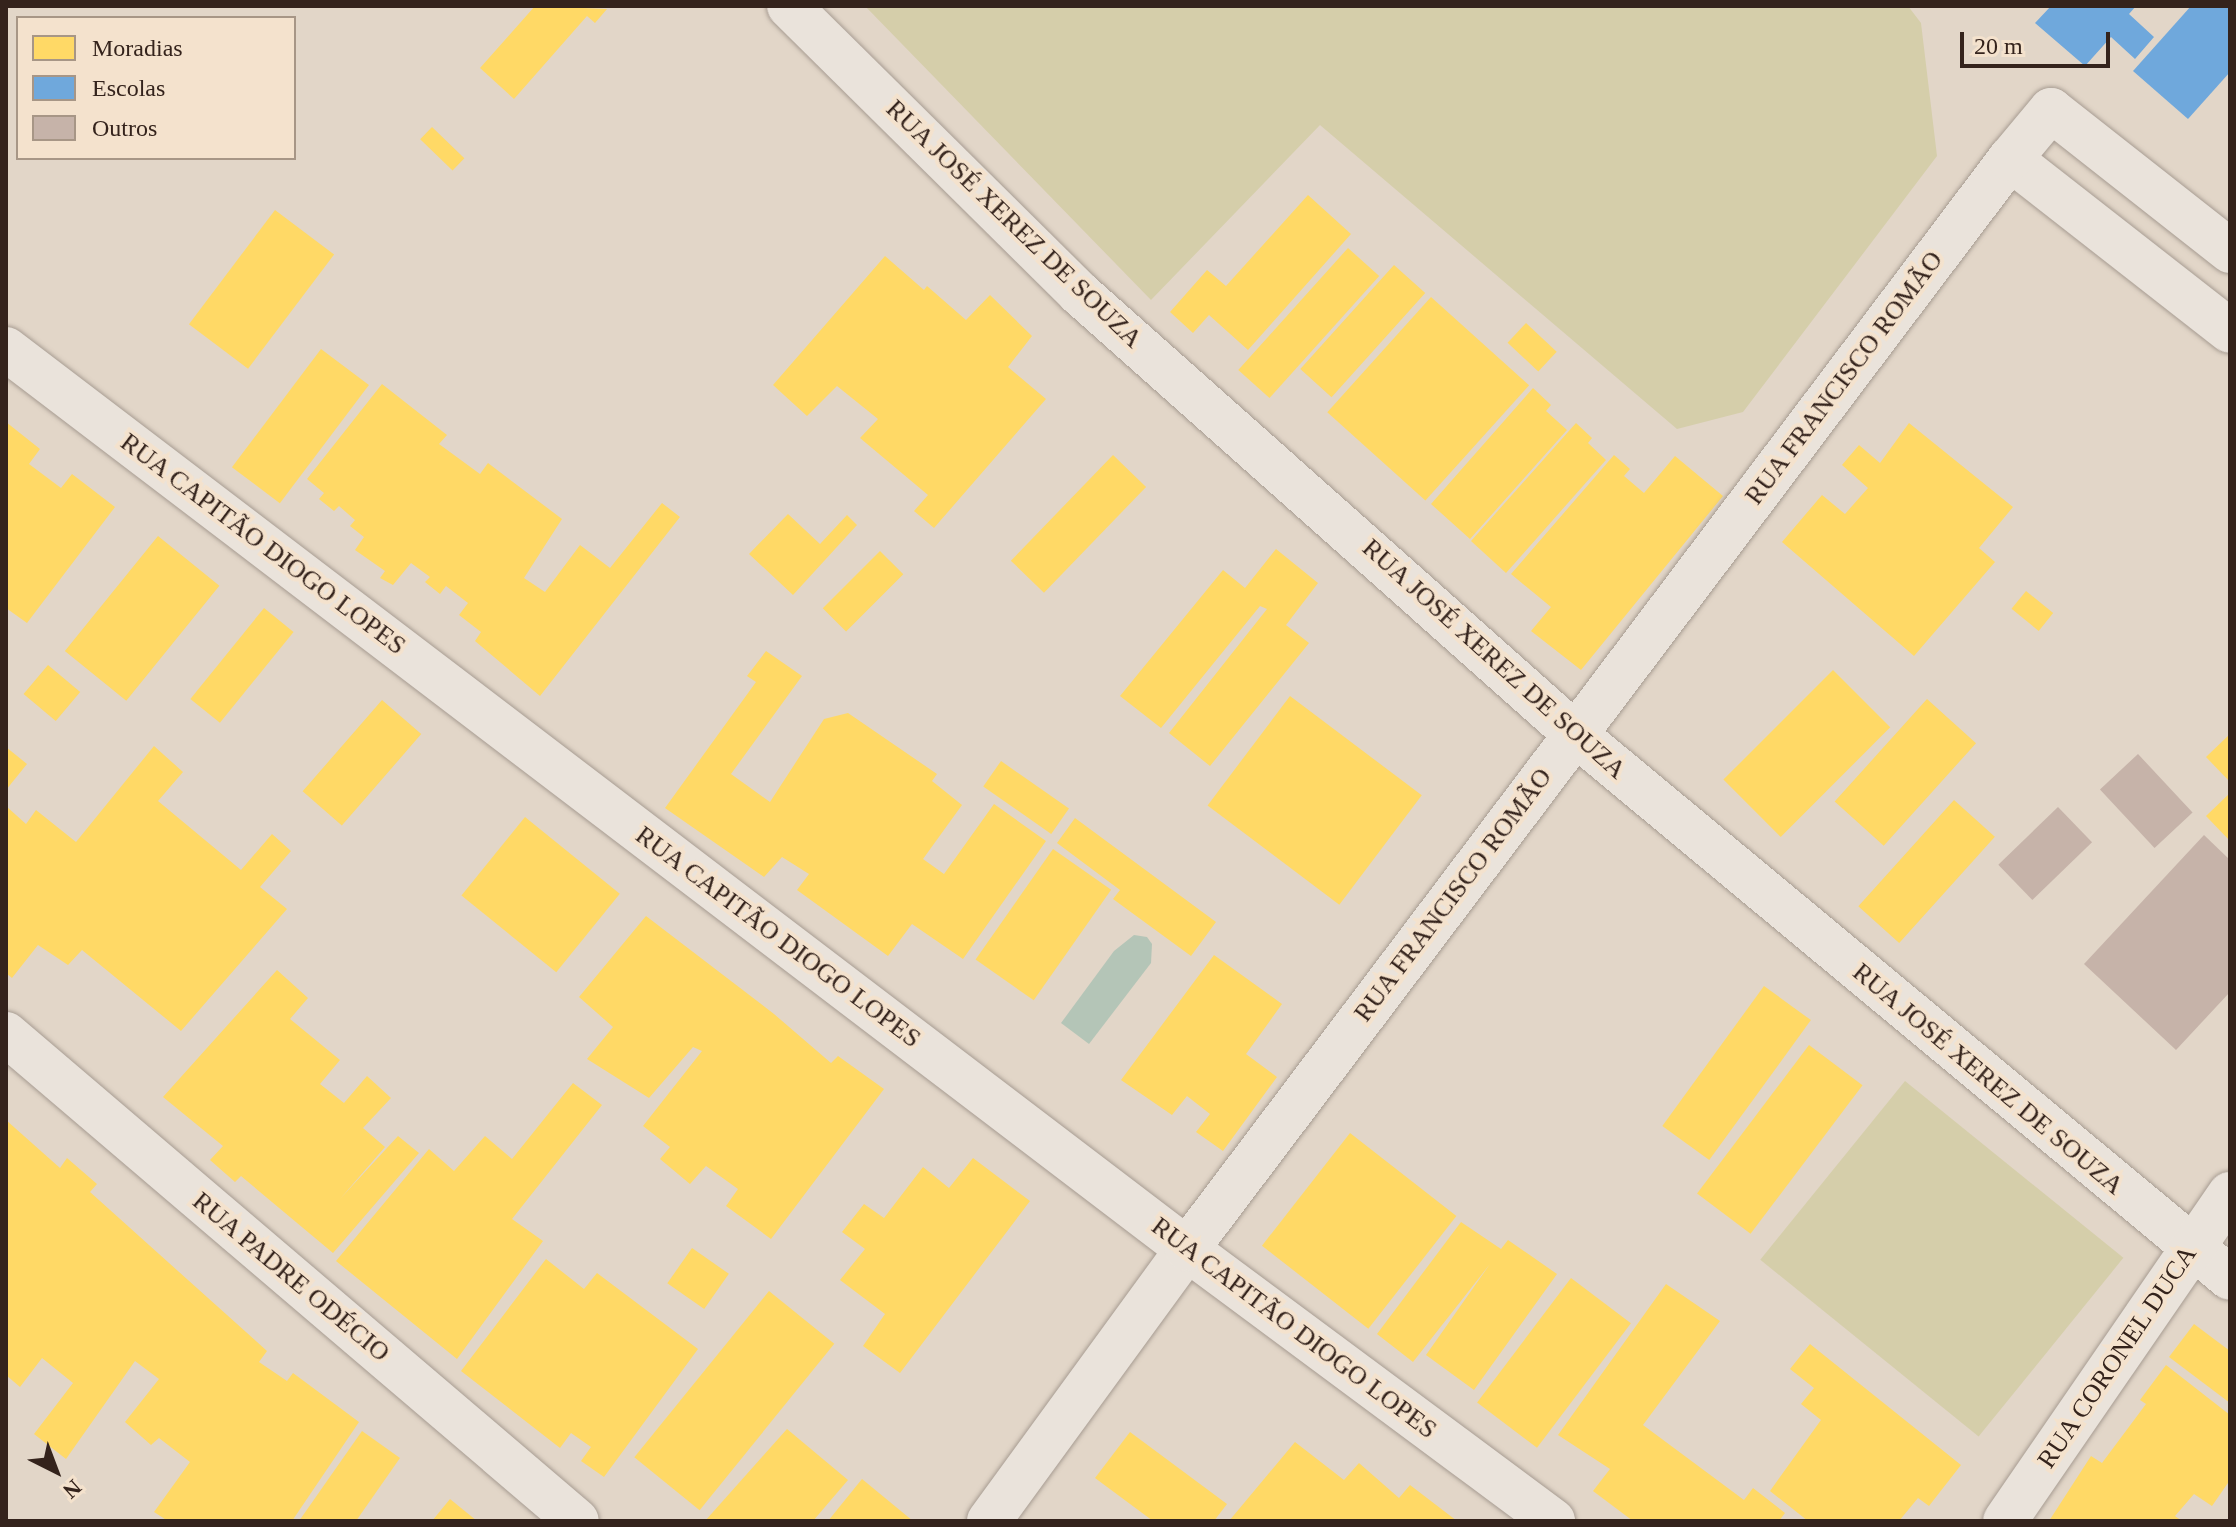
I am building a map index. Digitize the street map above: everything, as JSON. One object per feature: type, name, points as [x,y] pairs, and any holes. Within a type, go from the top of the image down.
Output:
[{"type":"street","name":"RUA JOSÉ XEREZ DE SOUZA","points":[[789,6],[1079,293],[1575,734],[2230,1278]]},
{"type":"street","name":"RUA FRANCISCO ROMÃO","points":[[989,1521],[1187,1249],[2010,159],[2051,110],[2230,251]]},
{"type":"street","points":[[2010,159],[2230,331]]},
{"type":"street","name":"RUA CAPITÃO DIOGO LOPES","points":[[6,349],[1187,1249],[1553,1521]]},
{"type":"street","name":"RUA PADRE ODÉCIO","points":[[6,1034],[577,1521]]},
{"type":"street","name":"RUA CORONEL DUCA","points":[[2005,1521],[2230,1194]]},
{"type":"shaded area","points":[[865,6],[1908,6],[1921,23],[1937,156],[1743,412],[1677,429],[1320,125],[1151,300]]},
{"type":"shaded area","points":[[1134,935],[1147,937],[1152,944],[1151,963],[1089,1044],[1061,1023],[1114,951]]},
{"type":"shaded area","points":[[1905,1081],[2123,1258],[1979,1437],[1760,1260]]},
{"type":"building: Moradias","points":[[535,6],[607,9],[595,23],[587,16],[514,99],[480,68]]},
{"type":"building: Moradias","points":[[432,127],[464,158],[453,170],[420,139]]},
{"type":"building: Moradias","points":[[1308,195],[1351,234],[1248,350],[1209,315],[1193,333],[1170,312],[1207,270],[1226,286]]},
{"type":"building: Moradias","points":[[275,210],[334,255],[248,369],[189,324]]},
{"type":"building: Moradias","points":[[1348,248],[1379,276],[1269,398],[1238,370]]},
{"type":"building: Moradias","points":[[885,256],[924,290],[927,286],[966,320],[990,295],[1032,336],[1008,367],[1046,399],[934,528],[914,511],[928,495],[860,438],[878,419],[837,386],[807,416],[773,385]]},
{"type":"building: Moradias","points":[[1394,265],[1425,293],[1332,397],[1300,369]]},
{"type":"building: Moradias","points":[[1431,297],[1529,385],[1425,501],[1327,412]]},
{"type":"building: Moradias","points":[[1526,323],[1557,352],[1538,371],[1508,343]]},
{"type":"building: Moradias","points":[[321,349],[369,385],[280,503],[232,467]]},
{"type":"building: Moradias","points":[[382,384],[447,435],[439,444],[480,474],[488,463],[562,519],[524,578],[545,592],[580,545],[610,568],[662,503],[680,517],[540,696],[475,641],[481,632],[459,615],[468,603],[446,586],[440,594],[425,582],[430,577],[411,563],[393,585],[380,578],[385,571],[355,550],[364,537],[350,526],[355,520],[339,506],[334,511],[319,499],[324,493],[307,479]]},
{"type":"building: Moradias","points":[[1533,388],[1551,405],[1546,411],[1567,430],[1470,539],[1431,504]]},
{"type":"building: Moradias","points":[[6,422],[40,449],[29,464],[61,488],[72,474],[115,507],[27,623],[6,608]]},
{"type":"building: Moradias","points":[[1576,423],[1592,438],[1588,443],[1606,460],[1506,573],[1471,541]]},
{"type":"building: Moradias","points":[[1909,423],[2013,507],[1979,548],[1995,562],[1914,656],[1782,542],[1822,495],[1845,514],[1868,488],[1842,465],[1859,445],[1880,463]]},
{"type":"building: Moradias","points":[[1113,455],[1146,487],[1044,593],[1011,561]]},
{"type":"building: Moradias","points":[[1614,455],[1630,469],[1624,476],[1644,493],[1675,456],[1723,496],[1581,670],[1531,631],[1551,607],[1511,574]]},
{"type":"building: Moradias","points":[[788,514],[820,544],[847,515],[857,525],[793,595],[749,554]]},
{"type":"building: Moradias","points":[[158,536],[219,586],[126,701],[65,651]]},
{"type":"building: Moradias","points":[[1276,549],[1318,583],[1286,625],[1309,643],[1210,766],[1169,733],[1267,609],[1260,606],[1161,728],[1120,696],[1223,570],[1245,588]]},
{"type":"building: Moradias","points":[[880,551],[903,574],[846,632],[823,608]]},
{"type":"building: Moradias","points":[[2026,591],[2053,613],[2039,631],[2012,609]]},
{"type":"building: Moradias","points":[[264,608],[294,632],[220,723],[190,699]]},
{"type":"building: Moradias","points":[[766,651],[802,676],[731,774],[770,802],[824,719],[848,713],[937,774],[932,781],[962,805],[923,859],[944,874],[994,804],[1046,841],[963,959],[912,924],[888,956],[797,890],[809,874],[782,857],[764,877],[665,808],[756,682],[747,676]]},
{"type":"building: Moradias","points":[[48,665],[80,692],[56,721],[24,694]]},
{"type":"building: Moradias","points":[[1833,670],[1890,727],[1781,837],[1723,780]]},
{"type":"building: Moradias","points":[[1290,696],[1422,795],[1339,905],[1208,805]]},
{"type":"building: Moradias","points":[[1927,699],[1976,743],[1884,846],[1835,802]]},
{"type":"building: Moradias","points":[[382,700],[421,734],[342,825],[303,791]]},
{"type":"building: Moradias","points":[[2230,734],[2230,782],[2206,757]]},
{"type":"building: Moradias","points":[[154,746],[183,772],[158,801],[241,870],[272,834],[291,851],[260,887],[287,909],[181,1031],[82,950],[68,965],[38,945],[12,978],[6,973],[6,806],[26,824],[36,810],[76,842]]},
{"type":"building: Moradias","points":[[6,747],[27,764],[6,790]]},
{"type":"building: Moradias","points":[[1001,761],[1069,809],[1051,834],[983,786]]},
{"type":"building: Moradias","points":[[2230,793],[2230,841],[2206,816]]},
{"type":"building: Moradias","points":[[1954,800],[1995,837],[1899,943],[1858,906]]},
{"type":"building: Moradias","points":[[525,817],[620,894],[556,972],[461,895]]},
{"type":"building: Moradias","points":[[1075,818],[1216,922],[1191,956],[1113,899],[1120,890],[1057,843]]},
{"type":"building: Moradias","points":[[1053,849],[1111,890],[1034,1000],[976,960]]},
{"type":"building: Moradias","points":[[646,916],[774,1014],[831,1063],[838,1056],[884,1089],[771,1239],[726,1206],[738,1189],[706,1166],[690,1184],[660,1159],[670,1147],[643,1126],[702,1051],[693,1047],[649,1098],[587,1059],[613,1027],[579,997]]},
{"type":"building: Moradias","points":[[1214,955],[1282,1004],[1246,1054],[1277,1077],[1223,1151],[1196,1132],[1210,1114],[1187,1096],[1172,1115],[1121,1080]]},
{"type":"building: Moradias","points":[[277,970],[308,998],[290,1019],[340,1060],[320,1084],[344,1103],[367,1076],[391,1098],[363,1128],[385,1147],[340,1199],[398,1136],[419,1153],[333,1253],[241,1176],[235,1182],[210,1160],[223,1146],[163,1097]]},
{"type":"building: Moradias","points":[[1764,986],[1811,1020],[1709,1160],[1662,1126]]},
{"type":"building: Moradias","points":[[1809,1045],[1863,1085],[1751,1234],[1697,1194]]},
{"type":"building: Moradias","points":[[573,1083],[602,1105],[512,1219],[543,1241],[457,1359],[336,1261],[429,1149],[454,1171],[485,1136],[512,1159]]},
{"type":"building: Moradias","points":[[6,1120],[60,1168],[67,1158],[97,1184],[90,1192],[267,1351],[259,1362],[287,1381],[293,1373],[359,1422],[292,1521],[168,1521],[154,1512],[190,1462],[159,1438],[151,1445],[125,1422],[159,1379],[135,1361],[66,1459],[34,1434],[73,1383],[42,1358],[20,1387],[6,1375]]},
{"type":"building: Moradias","points":[[1350,1133],[1456,1216],[1368,1329],[1262,1246]]},
{"type":"building: Moradias","points":[[973,1158],[1030,1201],[900,1373],[863,1346],[885,1314],[840,1280],[865,1249],[842,1232],[864,1204],[884,1218],[923,1167],[949,1188]]},
{"type":"building: Moradias","points":[[1461,1222],[1501,1249],[1508,1240],[1557,1274],[1474,1390],[1426,1355],[1490,1264],[1413,1362],[1377,1334]]},
{"type":"building: Moradias","points":[[692,1248],[729,1274],[704,1309],[667,1283]]},
{"type":"building: Moradias","points":[[546,1259],[584,1289],[597,1273],[698,1349],[604,1477],[581,1461],[591,1447],[571,1433],[560,1448],[461,1371]]},
{"type":"building: Moradias","points":[[1571,1278],[1631,1323],[1537,1448],[1477,1403]]},
{"type":"building: Moradias","points":[[1666,1284],[1720,1321],[1643,1425],[1744,1500],[1753,1488],[1785,1513],[1779,1521],[1633,1521],[1593,1491],[1610,1469],[1558,1435]]},
{"type":"building: Moradias","points":[[769,1291],[834,1344],[700,1510],[634,1457]]},
{"type":"building: Moradias","points":[[2194,1324],[2230,1351],[2230,1403],[2169,1357]]},
{"type":"building: Moradias","points":[[1810,1344],[1961,1465],[1929,1506],[1918,1498],[1899,1521],[1808,1521],[1770,1491],[1821,1420],[1801,1404],[1814,1388],[1790,1369]]},
{"type":"building: Moradias","points":[[2166,1365],[2230,1415],[2230,1480],[2212,1506],[2194,1494],[2175,1516],[2182,1521],[2049,1521],[2091,1456],[2102,1463],[2146,1404],[2140,1400]]},
{"type":"building: Moradias","points":[[787,1429],[848,1480],[813,1521],[705,1521]]},
{"type":"building: Moradias","points":[[362,1431],[400,1458],[356,1521],[299,1521]]},
{"type":"building: Moradias","points":[[1130,1432],[1227,1504],[1214,1521],[1153,1521],[1095,1478]]},
{"type":"building: Moradias","points":[[1295,1442],[1344,1480],[1359,1463],[1399,1498],[1410,1485],[1457,1521],[1229,1521]]},
{"type":"building: Moradias","points":[[862,1479],[913,1521],[828,1521]]},
{"type":"building: Moradias","points":[[450,1499],[477,1521],[432,1521]]},
{"type":"building: Escolas","points":[[2051,6],[2136,6],[2129,14],[2154,37],[2135,59],[2111,37],[2085,66],[2035,23]]},
{"type":"building: Escolas","points":[[2191,6],[2230,6],[2230,72],[2188,119],[2133,71]]},
{"type":"building: Outros","points":[[2138,754],[2193,813],[2155,848],[2100,789]]},
{"type":"building: Outros","points":[[2058,807],[2092,842],[2032,900],[1998,865]]},
{"type":"building: Outros","points":[[2204,835],[2230,860],[2230,992],[2176,1050],[2084,964]]}]
